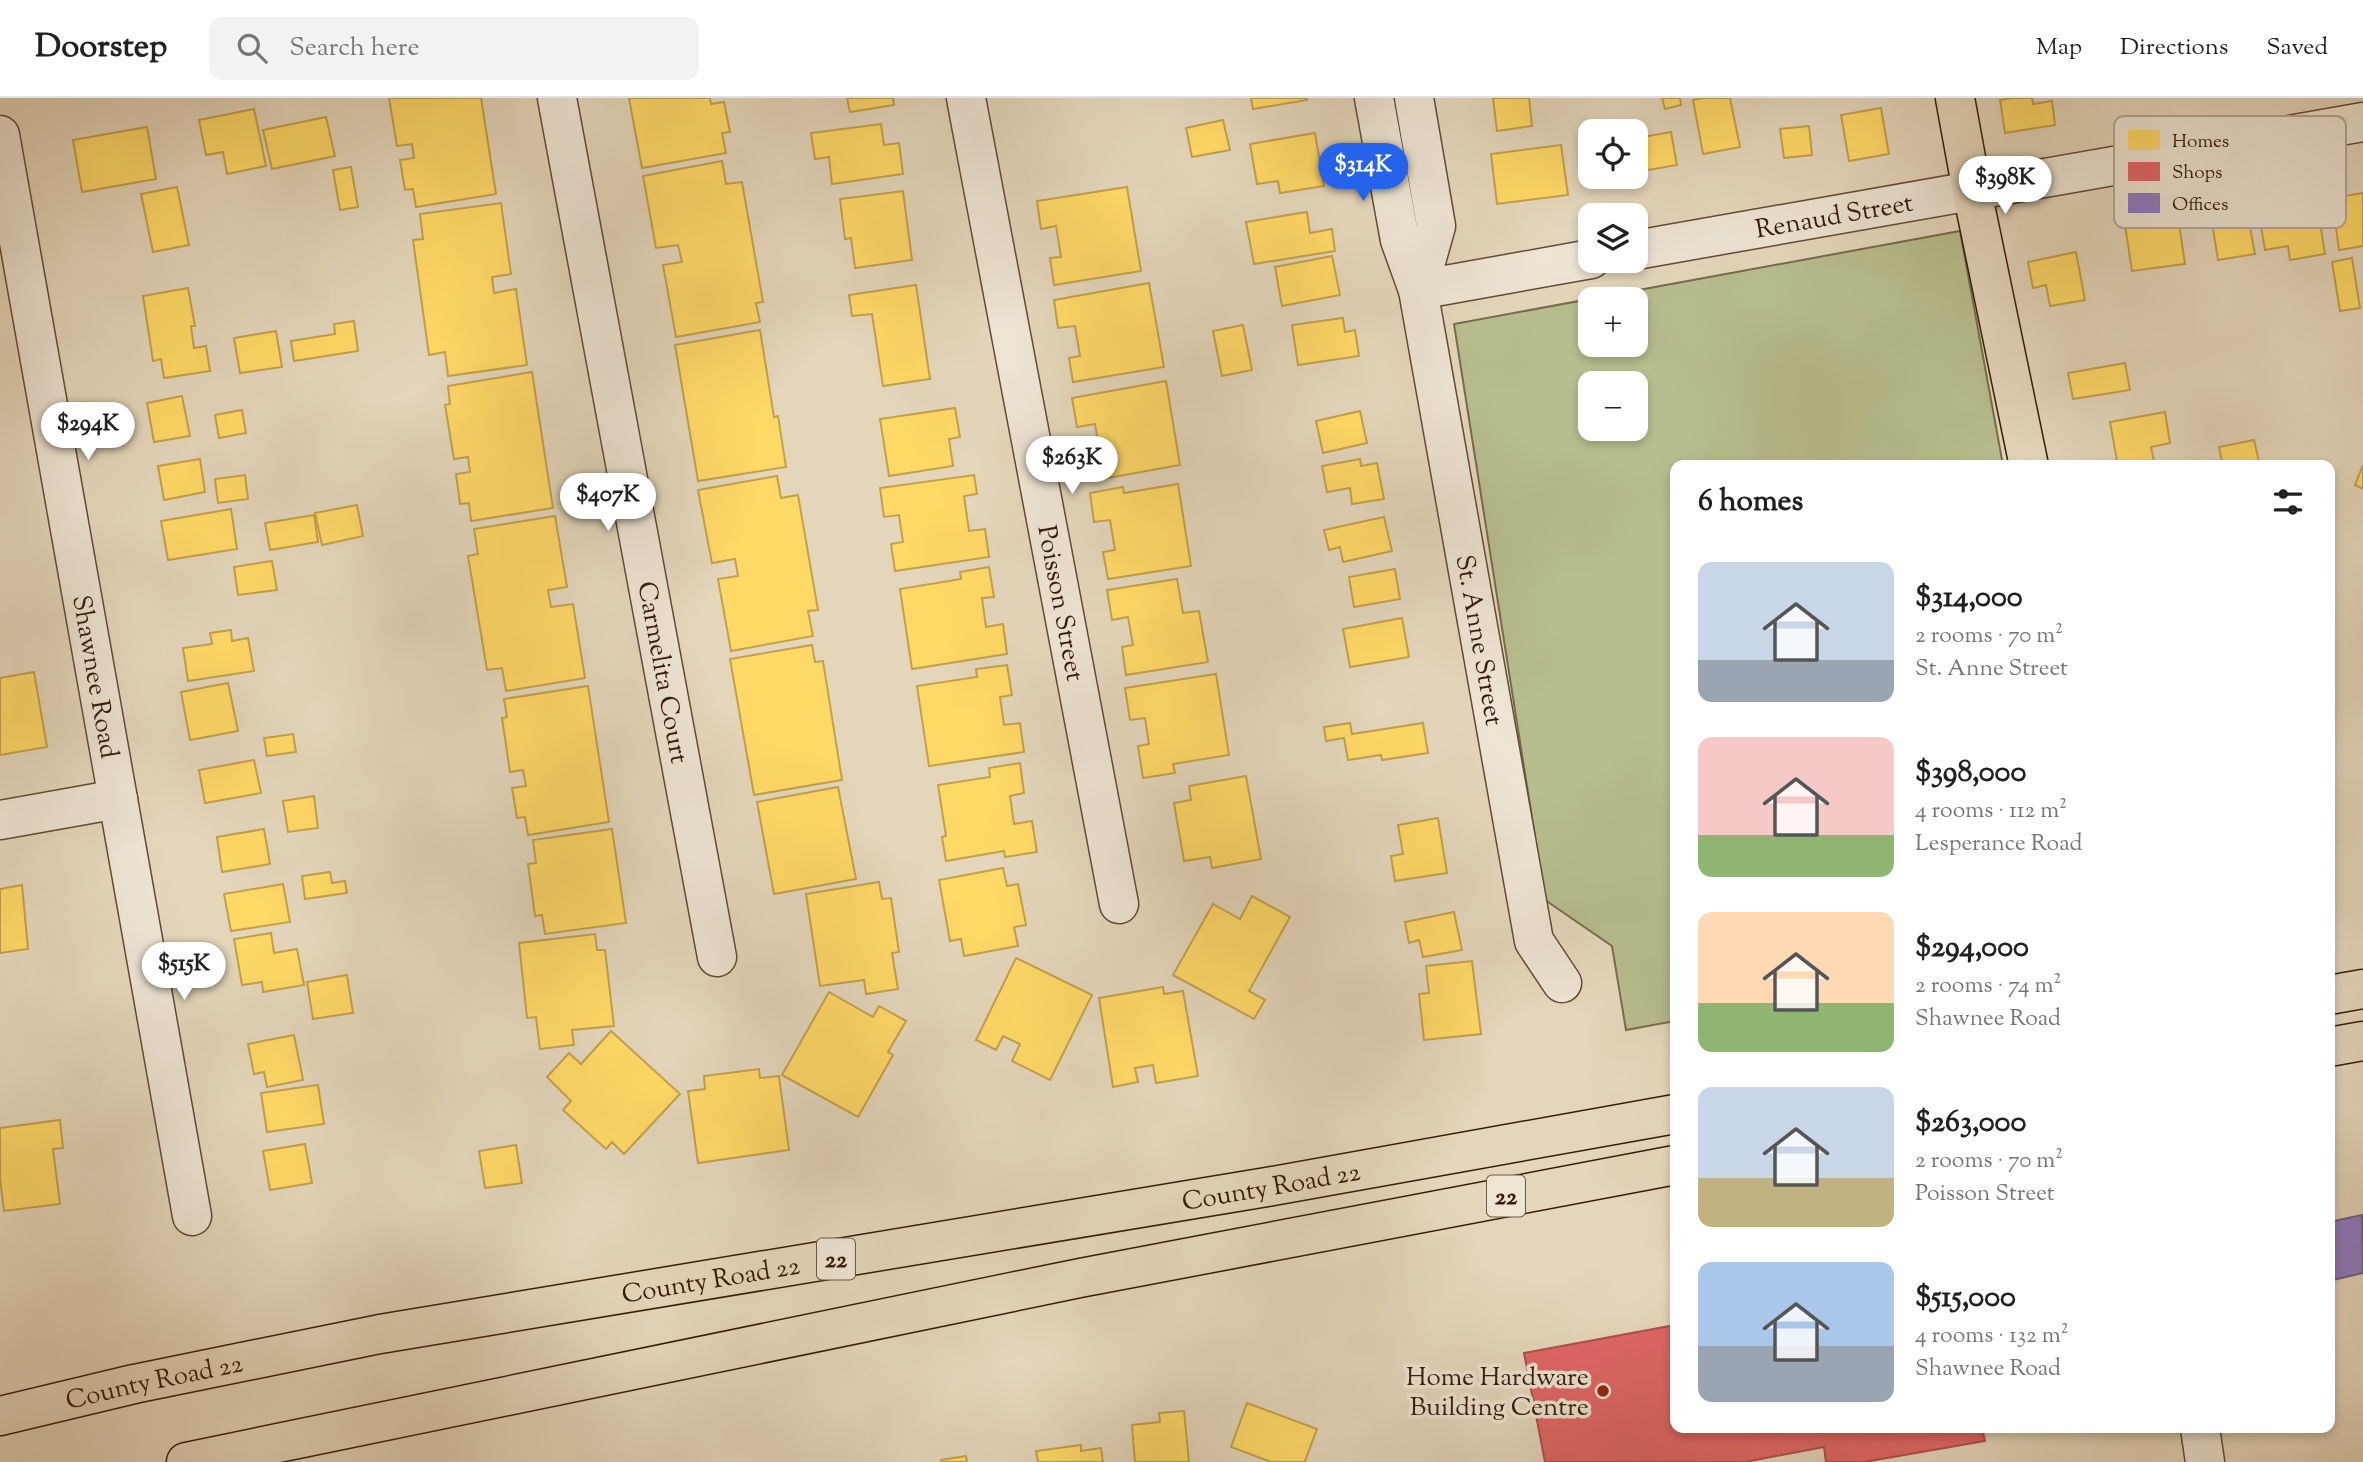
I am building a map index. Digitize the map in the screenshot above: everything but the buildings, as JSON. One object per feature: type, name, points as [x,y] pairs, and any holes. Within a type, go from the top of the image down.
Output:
[{"type":"main road","points":[[1955,98],[2028,460]]},
{"type":"main road","points":[[2335,994],[2363,989]]},
{"type":"main road","points":[[2335,1045],[2363,1041]]},
{"type":"main road","name":"County Road 22","points":[[0,1416],[135,1384],[380,1335],[1213,1196],[1670,1115]]},
{"type":"main road","name":"County Road 22","points":[[186,1462],[1094,1275],[1670,1166]]},
{"type":"street","name":"Carmelita Court","points":[[557,98],[717,957]]},
{"type":"street","name":"Poisson Street","points":[[966,98],[1119,904]]},
{"type":"street","name":"St. Anne Street","points":[[1374,98],[1400,240],[1418,290],[1534,941],[1562,983]]},
{"type":"street","name":"St. Anne Street","points":[[1414,98],[1436,226],[1418,290]]},
{"type":"street","name":"Shawnee Road","points":[[0,135],[192,1216]]},
{"type":"street","name":"Renaud Street","points":[[1648,248],[2114,166]]},
{"type":"street","points":[[1418,290],[1578,260]]},
{"type":"street","points":[[0,820],[118,799]]},
{"type":"street","points":[[2201,1433],[2206,1462]]},
{"type":"green space","points":[[1960,231],[2002,460],[1670,460],[1670,1022],[1626,1030],[1612,946],[1545,900],[1454,324],[1578,301],[1578,357],[1648,357],[1648,288]]},
{"type":"place","name":"Home Hardware Building Centre","points":[[1603,1391]]}]
